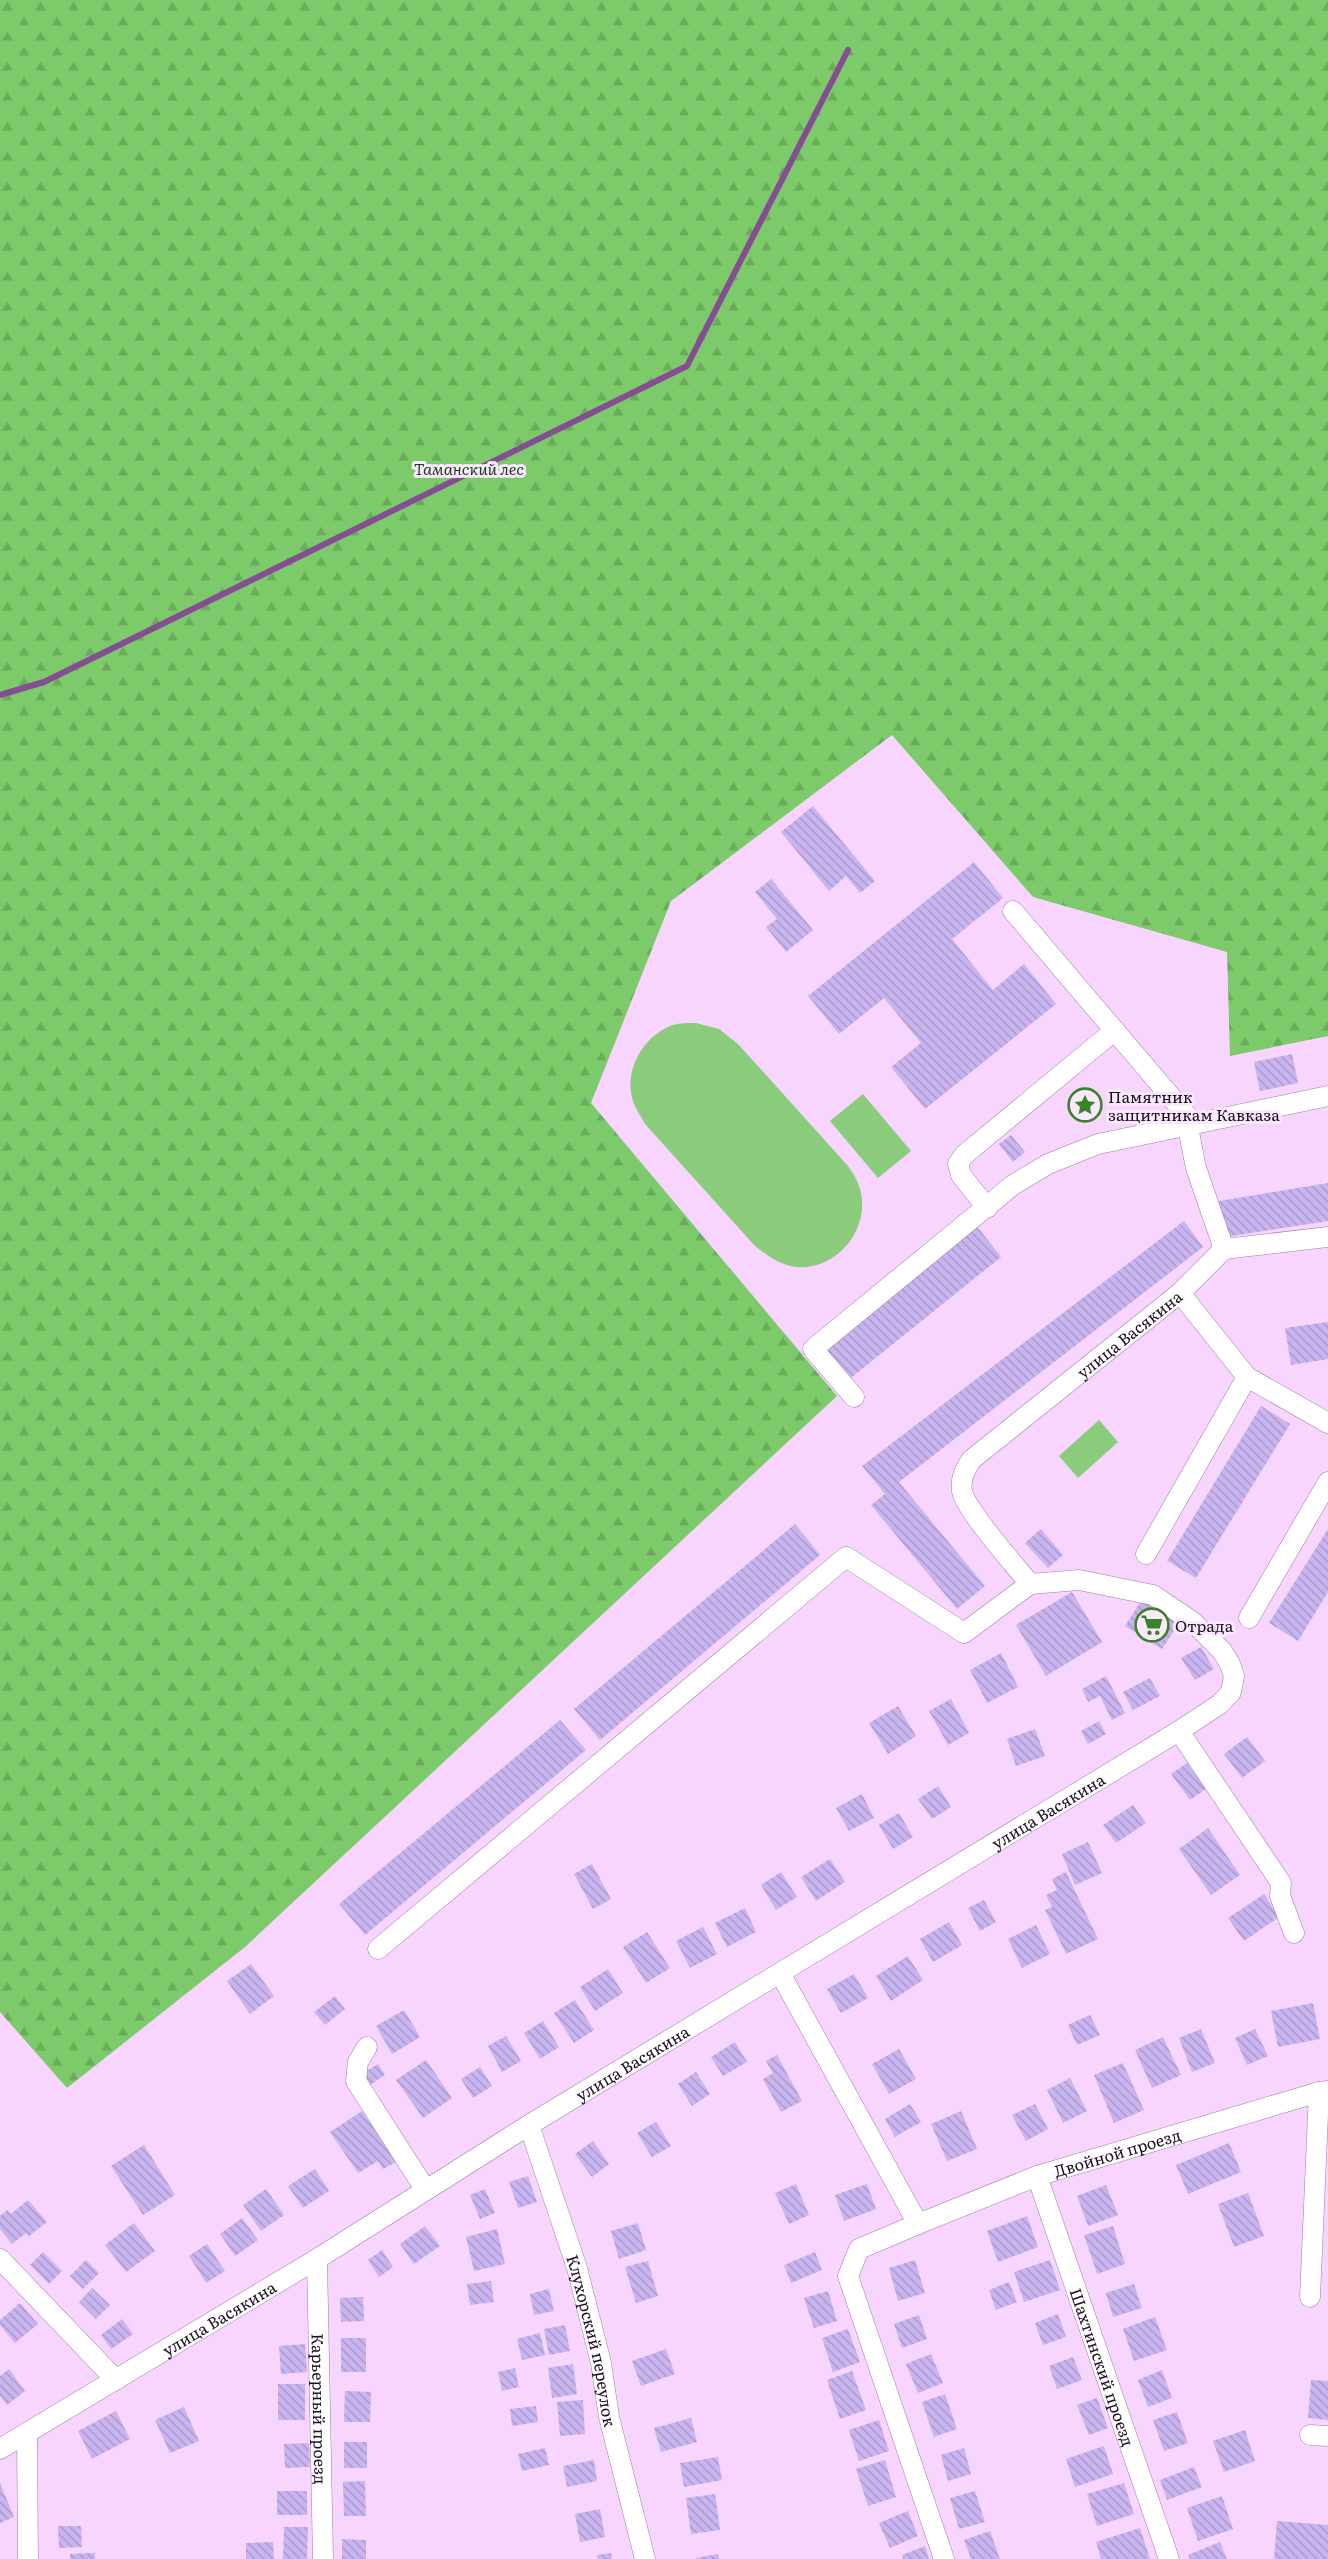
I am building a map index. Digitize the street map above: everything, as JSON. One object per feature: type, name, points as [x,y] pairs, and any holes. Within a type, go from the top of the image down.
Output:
[{"type":"street","points":[[1013,911],[1191,1125],[1196,1168],[1224,1249],[1328,1237]]},
{"type":"street","points":[[987,1208],[961,1175],[958,1164],[964,1155],[1114,1031]]},
{"type":"street","points":[[854,1397],[813,1349],[1013,1185],[1048,1164],[1098,1144],[1328,1096]]},
{"type":"street","name":"улица Васякина","points":[[0,2449],[317,2259],[529,2125],[1220,1704],[1231,1692],[1234,1676],[1230,1664],[1214,1643],[1192,1622],[1153,1594],[1079,1580],[1030,1584],[969,1506],[962,1490],[963,1474],[971,1460],[1180,1293],[1224,1249]]},
{"type":"street","points":[[1180,1293],[1247,1377],[1328,1423]]},
{"type":"street","points":[[1146,1554],[1247,1377]]},
{"type":"street","points":[[1249,1618],[1328,1482]]},
{"type":"street","points":[[378,1949],[846,1557],[964,1633],[1030,1584]]},
{"type":"street","points":[[1179,1731],[1281,1883],[1280,1896],[1294,1933]]},
{"type":"street","points":[[780,1973],[918,2224]]},
{"type":"street","points":[[367,2047],[358,2062],[357,2081],[425,2189]]},
{"type":"street","points":[[1310,2297],[1324,2091]]},
{"type":"street","name":"Двойной проезд","points":[[944,2559],[848,2276],[859,2249],[1037,2176],[1324,2091]]},
{"type":"street","name":"Клухорский переулок","points":[[529,2125],[577,2268],[601,2363],[609,2417],[645,2559]]},
{"type":"street","name":"Шахтинский проезд","points":[[1037,2176],[1169,2559]]},
{"type":"street","points":[[0,2259],[116,2380]]},
{"type":"street","name":"Карьерный проезд","points":[[317,2259],[323,2559]]},
{"type":"street","points":[[27,2433],[28,2559]]},
{"type":"green space","name":"Таманский лес","points":[[0,0],[1328,0],[1328,1036],[1230,1056],[1227,952],[1033,897],[892,735],[671,901],[591,1103],[837,1396],[245,1947],[67,2088],[0,2012]]},
{"type":"green space","points":[[682,1023],[696,1023],[719,1029],[738,1044],[848,1166],[856,1178],[862,1201],[857,1230],[849,1243],[826,1262],[812,1266],[790,1266],[774,1260],[755,1246],[645,1124],[634,1104],[631,1092],[633,1068],[644,1047],[662,1030]]},
{"type":"green space","points":[[863,1094],[911,1151],[878,1178],[830,1121]]},
{"type":"green space","points":[[1099,1420],[1118,1442],[1078,1478],[1059,1456]]},
{"type":"building","points":[[813,806],[875,881],[860,893],[846,876],[829,891],[781,832]]},
{"type":"building","points":[[974,862],[1003,898],[952,939],[993,990],[1024,964],[1056,1004],[925,1109],[891,1067],[921,1043],[884,998],[839,1034],[808,996]]},
{"type":"building","points":[[771,879],[813,930],[786,952],[766,927],[777,919],[755,892]]},
{"type":"building","points":[[1292,1054],[1298,1083],[1260,1091],[1254,1062]]},
{"type":"building","points":[[1011,1135],[1025,1152],[1013,1162],[999,1144]]},
{"type":"building","points":[[1328,1183],[1328,1221],[1225,1237],[1219,1201]]},
{"type":"building","points":[[1184,1221],[1203,1247],[899,1482],[985,1586],[957,1609],[871,1505],[885,1494],[862,1466]]},
{"type":"building","points":[[976,1225],[1001,1257],[847,1381],[821,1349]]},
{"type":"building","points":[[1328,1322],[1328,1359],[1291,1365],[1285,1328]]},
{"type":"building","points":[[1261,1406],[1290,1424],[1196,1578],[1167,1561]]},
{"type":"building","points":[[795,1524],[820,1555],[600,1740],[574,1709]]},
{"type":"building","points":[[1041,1529],[1063,1555],[1048,1568],[1025,1543]]},
{"type":"building","points":[[1328,1529],[1328,1592],[1298,1641],[1269,1623]]},
{"type":"building","points":[[1072,1592],[1102,1642],[1046,1676],[1016,1625]]},
{"type":"building","name":"Отрада","points":[[1142,1600],[1179,1623],[1162,1649],[1125,1626]]},
{"type":"building","points":[[1201,1647],[1214,1669],[1195,1680],[1181,1658]]},
{"type":"building","points":[[1001,1653],[1018,1687],[987,1703],[970,1670]]},
{"type":"building","points":[[1106,1676],[1125,1713],[1112,1720],[1100,1696],[1088,1702],[1082,1689]]},
{"type":"building","points":[[1150,1678],[1160,1696],[1133,1710],[1123,1692]]},
{"type":"building","points":[[951,1699],[969,1733],[948,1745],[929,1711]]},
{"type":"building","points":[[898,1706],[916,1736],[888,1754],[869,1723]]},
{"type":"building","points":[[560,1720],[586,1750],[365,1935],[339,1904]]},
{"type":"building","points":[[1099,1721],[1106,1734],[1088,1744],[1081,1731]]},
{"type":"building","points":[[1035,1729],[1045,1756],[1016,1766],[1007,1739]]},
{"type":"building","points":[[1247,1737],[1265,1761],[1242,1778],[1224,1754]]},
{"type":"building","points":[[1187,1763],[1206,1789],[1190,1800],[1171,1774]]},
{"type":"building","points":[[938,1786],[951,1807],[932,1819],[918,1799]]},
{"type":"building","points":[[862,1794],[874,1818],[849,1831],[836,1808]]},
{"type":"building","points":[[1133,1805],[1146,1823],[1116,1843],[1103,1825]]},
{"type":"building","points":[[899,1813],[913,1837],[893,1849],[879,1825]]},
{"type":"building","points":[[1208,1828],[1240,1875],[1211,1895],[1179,1849]]},
{"type":"building","points":[[1088,1842],[1102,1873],[1075,1885],[1062,1854]]},
{"type":"building","points":[[830,1859],[845,1882],[816,1901],[801,1877]]},
{"type":"building","points":[[592,1864],[611,1899],[593,1909],[574,1874]]},
{"type":"building","points":[[781,1872],[797,1897],[776,1910],[761,1885]]},
{"type":"building","points":[[1066,1872],[1098,1939],[1066,1954],[1045,1910],[1052,1907],[1046,1895],[1057,1890],[1052,1879]]},
{"type":"building","points":[[1264,1894],[1279,1917],[1244,1941],[1228,1918]]},
{"type":"building","points":[[984,1900],[996,1922],[980,1931],[968,1908]]},
{"type":"building","points":[[745,1908],[756,1932],[727,1947],[715,1923]]},
{"type":"building","points":[[949,1922],[962,1945],[933,1962],[920,1939]]},
{"type":"building","points":[[1036,1925],[1050,1954],[1022,1968],[1008,1939]]},
{"type":"building","points":[[703,1927],[717,1954],[690,1968],[676,1941]]},
{"type":"building","points":[[647,1932],[670,1968],[646,1983],[623,1947]]},
{"type":"building","points":[[908,1956],[923,1980],[891,2001],[876,1976]]},
{"type":"building","points":[[251,1964],[274,1996],[250,2014],[227,1981]]},
{"type":"building","points":[[608,1969],[623,1993],[595,2011],[580,1987]]},
{"type":"building","points":[[854,1974],[868,1998],[841,2013],[827,1989]]},
{"type":"building","points":[[335,1996],[345,2009],[325,2025],[314,2012]]},
{"type":"building","points":[[575,2000],[594,2030],[574,2043],[554,2013]]},
{"type":"building","points":[[1313,2003],[1320,2039],[1278,2047],[1271,2011]]},
{"type":"building","points":[[404,2010],[420,2037],[392,2054],[376,2026]]},
{"type":"building","points":[[1090,2015],[1100,2035],[1077,2045],[1068,2025]]},
{"type":"building","points":[[543,2021],[559,2047],[540,2059],[524,2033]]},
{"type":"building","points":[[1201,2029],[1215,2063],[1192,2072],[1179,2038]]},
{"type":"building","points":[[1255,2029],[1268,2056],[1247,2065],[1235,2038]]},
{"type":"building","points":[[506,2036],[521,2061],[502,2072],[488,2046]]},
{"type":"building","points":[[1163,2037],[1181,2075],[1152,2088],[1135,2050]]},
{"type":"building","points":[[735,2042],[747,2062],[723,2076],[711,2057]]},
{"type":"building","points":[[899,2049],[916,2079],[889,2094],[872,2064]]},
{"type":"building","points":[[777,2055],[802,2101],[781,2112],[763,2079],[773,2073],[766,2061]]},
{"type":"building","points":[[426,2060],[452,2098],[423,2118],[396,2080]]},
{"type":"building","points":[[1123,2063],[1144,2110],[1114,2123],[1094,2075]]},
{"type":"building","points":[[378,2064],[385,2075],[370,2085],[363,2073]]},
{"type":"building","points":[[480,2067],[492,2086],[473,2098],[461,2079]]},
{"type":"building","points":[[696,2072],[710,2094],[692,2106],[678,2084]]},
{"type":"building","points":[[1070,2078],[1087,2111],[1063,2123],[1047,2090]]},
{"type":"building","points":[[910,2104],[921,2122],[895,2137],[885,2119]]},
{"type":"building","points":[[1035,2104],[1048,2129],[1026,2141],[1012,2115]]},
{"type":"building","points":[[362,2111],[396,2162],[383,2169],[378,2161],[358,2173],[330,2132]]},
{"type":"building","points":[[961,2111],[977,2149],[947,2161],[931,2124]]},
{"type":"building","points":[[656,2122],[671,2146],[652,2157],[637,2133]]},
{"type":"building","points":[[593,2141],[609,2164],[592,2177],[575,2154]]},
{"type":"building","points":[[1229,2143],[1241,2172],[1188,2194],[1176,2165]]},
{"type":"building","points":[[144,2145],[175,2195],[143,2215],[111,2166]]},
{"type":"building","points":[[315,2169],[329,2191],[303,2208],[288,2186]]},
{"type":"building","points":[[528,2176],[537,2202],[518,2208],[509,2182]]},
{"type":"building","points":[[796,2184],[809,2215],[789,2224],[775,2193]]},
{"type":"building","points":[[867,2184],[876,2209],[844,2221],[835,2195]]},
{"type":"building","points":[[1106,2185],[1118,2215],[1088,2226],[1077,2196]]},
{"type":"building","points":[[266,2189],[284,2215],[261,2231],[243,2205]]},
{"type":"building","points":[[485,2189],[495,2213],[480,2219],[470,2195]]},
{"type":"building","points":[[1248,2193],[1264,2236],[1234,2247],[1218,2204]]},
{"type":"building","points":[[28,2200],[47,2222],[29,2236],[26,2233],[12,2244],[0,2229],[0,2216],[7,2210],[11,2214]]},
{"type":"building","points":[[1027,2216],[1038,2247],[998,2262],[987,2231]]},
{"type":"building","points":[[242,2218],[258,2240],[235,2256],[220,2234]]},
{"type":"building","points":[[134,2223],[155,2251],[126,2272],[105,2245]]},
{"type":"building","points":[[638,2223],[646,2250],[619,2259],[611,2231]]},
{"type":"building","points":[[425,2226],[440,2246],[414,2264],[400,2244]]},
{"type":"building","points":[[1113,2226],[1125,2264],[1097,2274],[1084,2235]]},
{"type":"building","points":[[497,2229],[505,2264],[474,2271],[466,2237]]},
{"type":"building","points":[[207,2244],[225,2271],[206,2283],[189,2256]]},
{"type":"building","points":[[382,2250],[393,2267],[379,2277],[368,2260]]},
{"type":"building","points":[[43,2252],[62,2271],[49,2284],[30,2265]]},
{"type":"building","points":[[815,2252],[822,2270],[791,2283],[784,2265]]},
{"type":"building","points":[[86,2260],[99,2273],[83,2289],[70,2276]]},
{"type":"building","points":[[915,2260],[925,2293],[898,2301],[889,2268]]},
{"type":"building","points":[[1050,2260],[1060,2290],[1024,2302],[1014,2272]]},
{"type":"building","points":[[648,2261],[658,2296],[636,2303],[625,2267]]},
{"type":"building","points":[[491,2281],[494,2302],[470,2305],[467,2284]]},
{"type":"building","points":[[1009,2282],[1017,2302],[996,2310],[989,2290]]},
{"type":"building","points":[[1134,2284],[1142,2308],[1113,2317],[1106,2293]]},
{"type":"building","points":[[92,2288],[110,2305],[96,2319],[79,2302]]},
{"type":"building","points":[[549,2289],[554,2311],[534,2315],[530,2294]]},
{"type":"building","points":[[828,2291],[837,2321],[814,2328],[804,2298]]},
{"type":"building","points":[[363,2297],[364,2321],[341,2322],[340,2298]]},
{"type":"building","points":[[20,2303],[38,2324],[15,2343],[0,2325],[0,2320]]},
{"type":"building","points":[[1058,2314],[1066,2337],[1043,2345],[1035,2323]]},
{"type":"building","points":[[919,2315],[927,2339],[902,2348],[894,2324]]},
{"type":"building","points":[[1155,2317],[1167,2350],[1134,2361],[1123,2329]]},
{"type":"building","points":[[122,2319],[133,2334],[111,2349],[101,2335]]},
{"type":"building","points":[[565,2325],[570,2351],[549,2355],[544,2329]]},
{"type":"building","points":[[848,2329],[860,2362],[833,2372],[822,2338]]},
{"type":"building","points":[[540,2333],[545,2355],[522,2360],[517,2339]]},
{"type":"building","points":[[341,2338],[366,2338],[366,2372],[341,2372]]},
{"type":"building","points":[[305,2344],[307,2372],[281,2374],[279,2346]]},
{"type":"building","points":[[666,2349],[675,2374],[641,2386],[632,2361]]},
{"type":"building","points":[[931,2354],[943,2383],[918,2393],[906,2364]]},
{"type":"building","points":[[1073,2357],[1082,2380],[1057,2389],[1049,2366]]},
{"type":"building","points":[[573,2364],[577,2394],[552,2398],[548,2368]]},
{"type":"building","points":[[515,2368],[519,2387],[502,2391],[498,2372]]},
{"type":"building","points":[[9,2369],[25,2391],[7,2405],[0,2396],[0,2376]]},
{"type":"building","points":[[1162,2370],[1172,2398],[1148,2407],[1138,2380]]},
{"type":"building","points":[[852,2371],[866,2410],[840,2419],[827,2380]]},
{"type":"building","points":[[1311,2380],[1328,2381],[1328,2420],[1308,2418]]},
{"type":"building","points":[[278,2384],[305,2384],[305,2420],[278,2420]]},
{"type":"building","points":[[345,2391],[371,2392],[370,2422],[344,2422]]},
{"type":"building","points":[[945,2394],[957,2429],[934,2437],[922,2402]]},
{"type":"building","points":[[1097,2398],[1108,2428],[1089,2435],[1077,2405]]},
{"type":"building","points":[[583,2400],[585,2434],[560,2436],[557,2402]]},
{"type":"building","points":[[536,2406],[538,2422],[512,2426],[510,2409]]},
{"type":"building","points":[[184,2407],[199,2441],[170,2453],[155,2420]]},
{"type":"building","points":[[116,2411],[130,2439],[92,2459],[78,2431]]},
{"type":"building","points":[[1177,2412],[1188,2443],[1164,2451],[1153,2420]]},
{"type":"building","points":[[691,2418],[697,2442],[661,2452],[654,2428]]},
{"type":"building","points":[[879,2420],[889,2451],[859,2461],[849,2430]]},
{"type":"building","points":[[1245,2430],[1255,2461],[1224,2472],[1213,2441]]},
{"type":"building","points":[[344,2442],[367,2442],[367,2468],[344,2468]]},
{"type":"building","points":[[309,2443],[310,2467],[285,2468],[284,2444]]},
{"type":"building","points":[[1104,2446],[1113,2474],[1075,2487],[1066,2459]]},
{"type":"building","points":[[545,2448],[549,2465],[522,2471],[518,2454]]},
{"type":"building","points":[[964,2448],[971,2474],[948,2481],[941,2455]]},
{"type":"building","points":[[718,2457],[722,2480],[684,2487],[680,2463]]},
{"type":"building","points":[[594,2460],[597,2481],[567,2487],[563,2466]]},
{"type":"building","points":[[885,2460],[896,2497],[868,2506],[856,2469]]},
{"type":"building","points":[[1194,2467],[1202,2487],[1167,2500],[1160,2480]]},
{"type":"building","points":[[365,2481],[366,2516],[344,2516],[343,2482]]},
{"type":"building","points":[[0,2483],[14,2517],[0,2523]]},
{"type":"building","points":[[1124,2483],[1134,2514],[1097,2526],[1087,2494]]},
{"type":"building","points":[[277,2491],[307,2491],[307,2515],[277,2515]]},
{"type":"building","points":[[975,2491],[985,2522],[959,2529],[950,2498]]},
{"type":"building","points":[[715,2494],[720,2530],[691,2534],[686,2498]]},
{"type":"building","points":[[1222,2496],[1233,2529],[1198,2541],[1187,2508]]},
{"type":"building","points":[[600,2509],[605,2537],[580,2542],[575,2514]]},
{"type":"building","points":[[908,2511],[918,2536],[890,2548],[879,2523]]},
{"type":"building","points":[[1277,2521],[1328,2525],[1328,2559],[1274,2559]]},
{"type":"building","points":[[58,2526],[81,2526],[82,2547],[59,2548]]},
{"type":"building","points":[[284,2527],[308,2527],[307,2559],[283,2559]]},
{"type":"building","points":[[1140,2528],[1150,2559],[1101,2559],[1096,2542]]},
{"type":"building","points":[[990,2531],[1000,2559],[971,2559],[964,2540]]},
{"type":"building","points":[[342,2539],[366,2540],[366,2559],[342,2559]]},
{"type":"building","points":[[273,2542],[274,2559],[246,2559],[246,2543]]},
{"type":"building","points":[[1220,2542],[1227,2559],[1190,2559],[1188,2555]]},
{"type":"building","points":[[925,2546],[929,2559],[903,2559],[902,2555]]},
{"type":"building","points":[[95,2553],[95,2559],[70,2559],[70,2554]]},
{"type":"building","points":[[611,2553],[612,2559],[598,2559],[597,2555]]},
{"type":"building","points":[[718,2554],[719,2559],[696,2559],[696,2558]]},
{"type":"waterway","points":[[0,695],[44,682],[687,366],[848,50]]},
{"type":"place","name":"Памятник защитникам Кавказа","points":[[1085,1105]]},
{"type":"place","name":"Отрада","points":[[1152,1625]]}]
